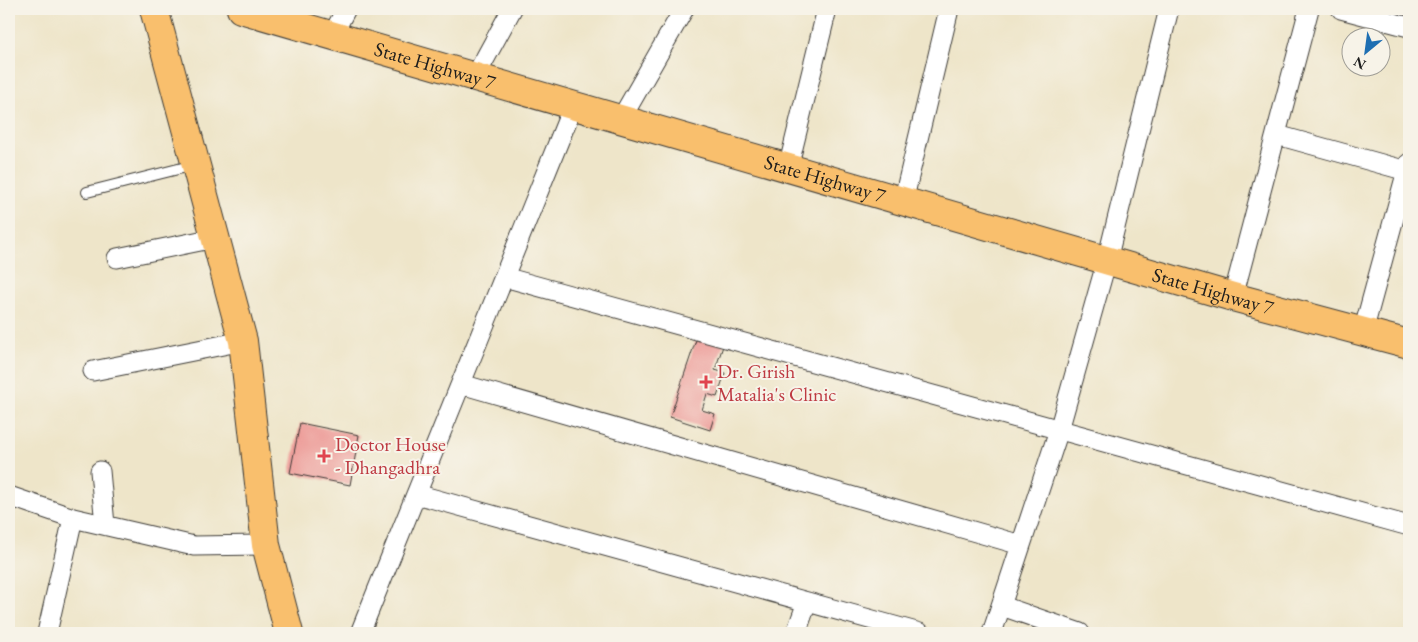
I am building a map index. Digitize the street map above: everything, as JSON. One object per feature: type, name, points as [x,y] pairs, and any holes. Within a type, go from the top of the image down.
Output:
[{"type":"main road","points":[[154,9],[242,341],[266,545],[289,633]]},
{"type":"main road","name":"State Highway 7","points":[[241,9],[1233,297],[1409,344]]},
{"type":"street","points":[[332,36],[346,9]]},
{"type":"street","points":[[475,77],[512,9]]},
{"type":"street","points":[[621,120],[684,9]]},
{"type":"street","points":[[788,168],[827,9]]},
{"type":"street","points":[[903,202],[949,9]]},
{"type":"street","points":[[992,633],[1059,430],[1108,260],[1169,9]]},
{"type":"street","points":[[1233,297],[1309,9]]},
{"type":"street","points":[[1341,9],[1409,27]]},
{"type":"street","points":[[360,633],[573,106]]},
{"type":"street","points":[[1277,135],[1408,167],[1363,332]]},
{"type":"street","points":[[117,258],[215,238]]},
{"type":"street","points":[[504,277],[1409,526]]},
{"type":"street","points":[[93,371],[242,341]]},
{"type":"street","points":[[461,384],[1021,545]]},
{"type":"street","points":[[100,471],[105,525]]},
{"type":"street","points":[[416,494],[920,633]]},
{"type":"street","points":[[9,496],[73,518],[194,546],[266,545]]},
{"type":"street","points":[[47,633],[73,518]]},
{"type":"street","points":[[796,633],[808,602]]},
{"type":"street","points":[[1002,606],[1080,633]]},
{"type":"lane","points":[[87,192],[195,165]]},
{"type":"building","points":[[698,334],[724,343],[715,370],[725,373],[717,397],[707,394],[702,410],[715,414],[710,430],[670,417]]},
{"type":"building","points":[[300,423],[359,435],[350,485],[290,473]]},
{"type":"place","name":"Dr. Girish Matalia's Clinic","points":[[706,382]]},
{"type":"place","name":"Doctor House - Dhangadhra","points":[[324,456]]}]
